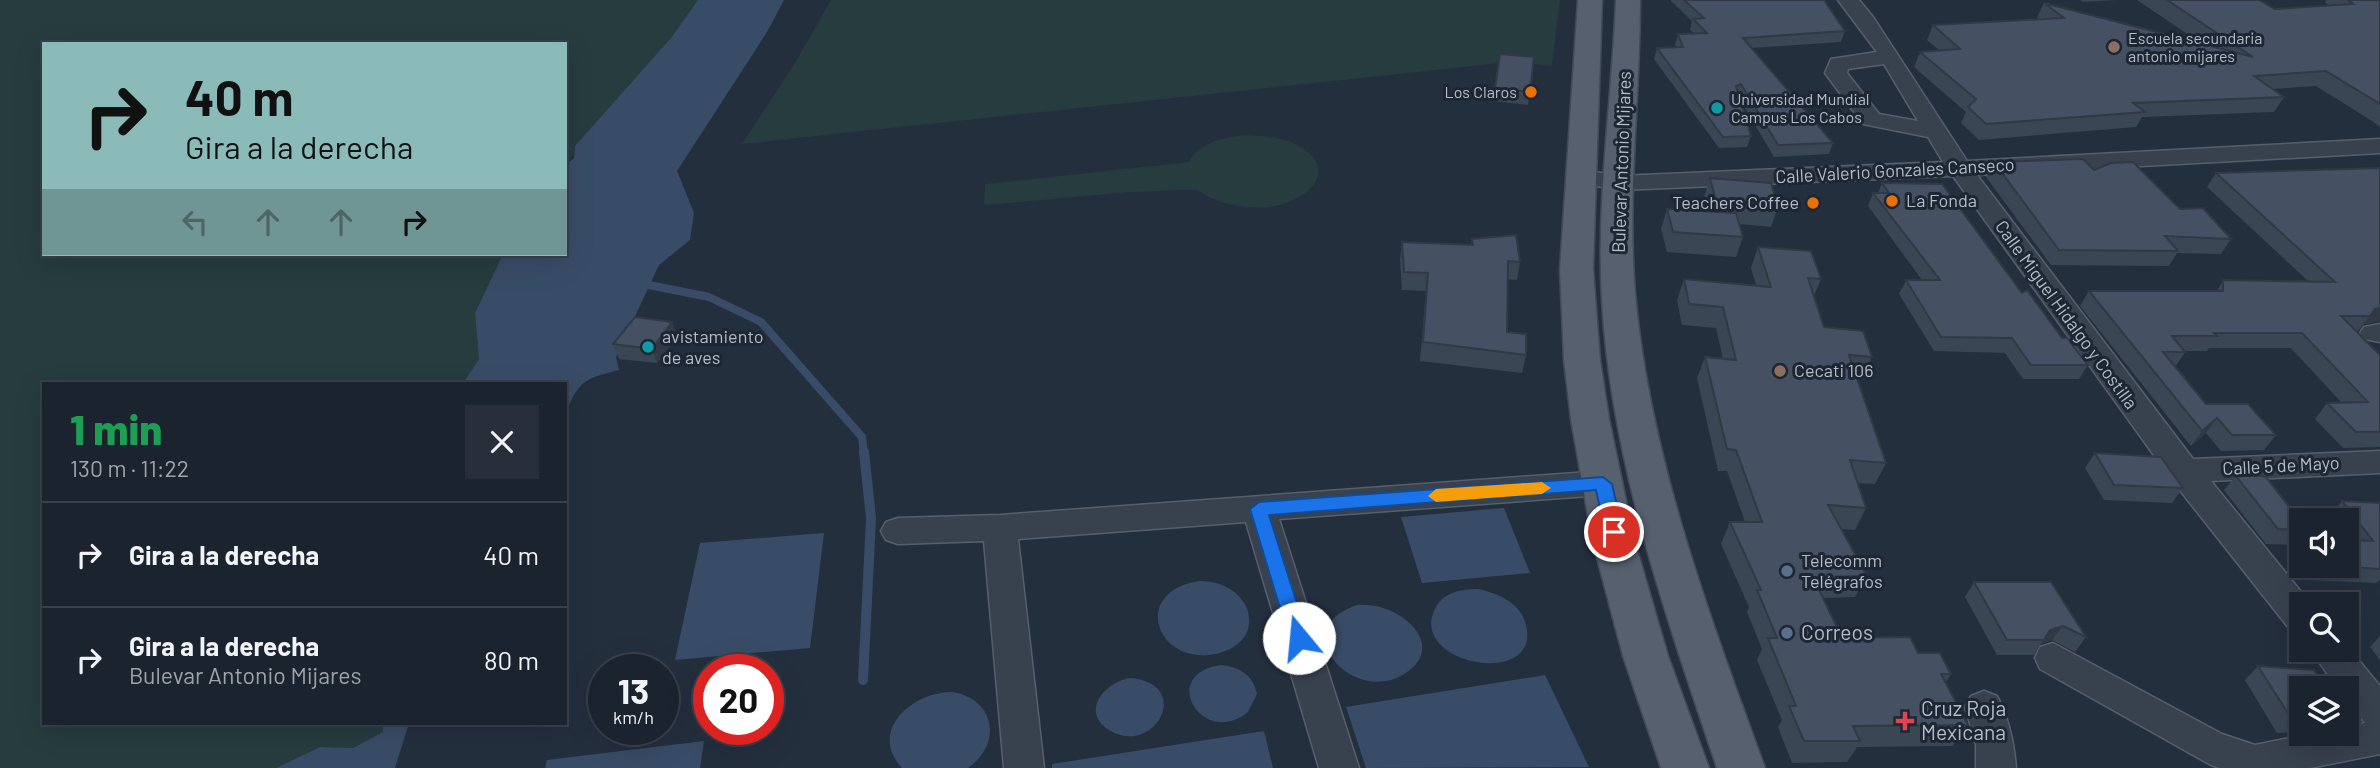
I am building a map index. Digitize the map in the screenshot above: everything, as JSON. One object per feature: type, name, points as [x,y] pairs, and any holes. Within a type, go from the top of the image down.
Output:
[{"type":"main road","points":[[1590,0],[1577,298],[1583,363],[1603,484],[1629,596],[1664,714],[1685,768]]},
{"type":"main road","name":"Bulevar Antonio Mijares","points":[[1628,0],[1617,219],[1619,302],[1636,424],[1666,545],[1741,768]]},
{"type":"main road","points":[[1664,714],[1722,715]]},
{"type":"street","name":"Calle Miguel Hidalgo y Costilla","points":[[1848,0],[1889,57],[1959,169],[2182,471],[2289,602]]},
{"type":"street","points":[[1889,57],[1839,64],[1836,73],[1871,119],[1934,131]]},
{"type":"street","name":"Calle Valerio Gonzales Canseco","points":[[1582,177],[1620,183],[2127,161],[2380,146]]},
{"type":"street","points":[[2127,161],[2146,180]]},
{"type":"street","name":"Calle 5 de Mayo","points":[[2182,471],[2380,461]]},
{"type":"street","points":[[898,531],[1000,528],[1603,484]]},
{"type":"street","points":[[1259,509],[1339,768]]},
{"type":"street","points":[[1000,528],[1024,768]]},
{"type":"street","points":[[2053,658],[2211,748],[2255,762],[2380,737]]},
{"type":"street","points":[[2339,662],[2380,713]]},
{"type":"street","points":[[1984,707],[1995,745],[1996,768]]},
{"type":"green space","points":[[0,0],[698,0],[671,38],[567,163],[567,42],[42,42],[42,256],[502,256],[475,313],[479,359],[464,382],[42,382],[42,725],[382,725],[383,732],[353,748],[320,747],[276,768],[0,768]]},
{"type":"green space","points":[[831,0],[1560,0],[1552,66],[1510,62],[742,144],[795,63]]},
{"type":"green space","points":[[1244,135],[1281,139],[1301,147],[1312,156],[1318,166],[1314,184],[1298,198],[1267,207],[1226,203],[1193,190],[1114,193],[984,205],[985,184],[1189,162],[1205,145]]},
{"type":"water","points":[[698,0],[784,0],[767,32],[677,171],[694,213],[690,240],[659,265],[616,357],[619,370],[583,383],[567,411],[567,382],[464,382],[479,359],[475,313],[502,256],[567,256],[567,163],[574,158],[575,146],[671,38]]},
{"type":"water","points":[[1504,508],[1530,573],[1422,583],[1401,517]]},
{"type":"water","points":[[824,533],[810,648],[742,654],[693,654],[693,658],[679,660],[679,654],[676,654],[700,543]]},
{"type":"water","points":[[1200,581],[1218,584],[1233,591],[1243,601],[1248,613],[1249,626],[1244,638],[1233,647],[1215,654],[1195,655],[1178,649],[1166,639],[1159,626],[1158,612],[1165,598],[1178,588]]},
{"type":"water","points":[[1478,589],[1508,600],[1523,617],[1526,625],[1525,645],[1514,658],[1496,663],[1475,662],[1455,655],[1439,643],[1431,627],[1439,602],[1454,592]]},
{"type":"water","points":[[1357,605],[1389,610],[1414,628],[1421,639],[1422,651],[1417,663],[1404,674],[1385,681],[1365,680],[1348,673],[1334,661],[1327,646],[1327,631],[1336,616]]},
{"type":"water","points":[[1221,665],[1245,673],[1257,694],[1248,712],[1231,721],[1216,722],[1203,716],[1194,706],[1190,694],[1192,681],[1202,671]]},
{"type":"water","points":[[1545,675],[1589,767],[1366,768],[1346,707]]},
{"type":"water","points":[[1131,678],[1150,683],[1161,693],[1164,705],[1152,728],[1140,735],[1125,736],[1109,730],[1100,722],[1096,706],[1105,691],[1122,680]]},
{"type":"water","points":[[953,692],[978,704],[986,713],[990,736],[979,758],[968,768],[902,768],[893,754],[890,740],[892,727],[900,715],[924,698]]},
{"type":"water","points":[[382,725],[408,725],[395,768],[276,768],[320,747],[353,748],[383,732]]},
{"type":"water","points":[[1264,731],[1273,768],[1052,768],[1052,764]]},
{"type":"water","points":[[693,742],[693,745],[703,745],[700,768],[545,768],[547,760]]},
{"type":"building","points":[[1684,0],[1824,0],[1845,31],[1743,38],[1833,143],[1778,145],[1741,84],[1736,86],[1751,136],[1723,137],[1657,48],[1683,47],[1678,34],[1707,33],[1693,19],[1704,18]]},
{"type":"building","points":[[2167,0],[2259,0],[2275,9],[2353,4],[2348,0],[2380,0],[2380,104],[2326,71],[2254,76],[2284,97],[2133,103],[2145,112],[1986,124],[1968,107],[1976,99],[1920,52],[1960,49],[1933,25],[2064,18],[2044,3],[2253,57]]},
{"type":"building","points":[[1500,54],[1534,57],[1530,92],[1495,88]]},
{"type":"building","points":[[2083,159],[2094,170],[2111,163],[2133,162],[2180,209],[2203,208],[2231,239],[2165,236],[2178,251],[2059,250],[1994,162]]},
{"type":"building","points":[[2380,168],[2380,308],[2375,309],[2370,316],[2341,316],[2380,355],[2380,432],[2356,432],[2327,403],[2368,402],[2302,333],[2172,336],[2185,352],[2163,352],[2206,404],[2248,404],[2276,435],[2232,435],[2217,418],[2202,431],[2089,291],[2223,291],[2223,280],[2335,282],[2216,173]]},
{"type":"building","points":[[1710,178],[1771,183],[1778,207],[1716,202]]},
{"type":"building","points":[[1882,183],[1942,184],[2022,293],[2027,290],[2062,338],[2067,338],[2088,365],[2031,365],[2012,338],[1941,337],[1906,280],[1940,280],[1873,193],[1889,193]]},
{"type":"building","points":[[1667,209],[1736,213],[1743,237],[1673,232]]},
{"type":"building","points":[[1516,235],[1520,262],[1508,261],[1507,332],[1526,334],[1526,355],[1423,342],[1428,273],[1404,272],[1402,242],[1473,245],[1472,239]]},
{"type":"building","points":[[1758,247],[1811,251],[1821,279],[1808,278],[1824,327],[1863,331],[1872,357],[1849,355],[1886,463],[1850,460],[1866,508],[1828,505],[1867,576],[1813,577],[1842,638],[1910,637],[1918,653],[1940,653],[1951,674],[1941,674],[1968,725],[1853,726],[1860,741],[1804,741],[1789,706],[1796,706],[1768,638],[1777,638],[1757,590],[1761,590],[1730,522],[1762,522],[1736,450],[1727,449],[1705,357],[1736,360],[1723,307],[1689,304],[1684,279],[1771,287]]},
{"type":"building","points":[[635,317],[672,322],[652,349],[613,344]]},
{"type":"building","points":[[2095,453],[2161,457],[2183,488],[2114,485]]},
{"type":"building","points":[[2236,476],[2265,476],[2290,508],[2289,529],[2278,529]]},
{"type":"building","points":[[2342,501],[2380,503],[2380,569],[2359,568],[2359,540],[2373,541],[2359,523],[2359,508],[2347,508]]},
{"type":"building","points":[[1974,582],[2051,582],[2086,637],[2063,626],[2050,630],[2044,640],[2007,640]]},
{"type":"building","points":[[2258,666],[2314,670],[2318,676],[2289,676],[2289,715]]},
{"type":"waterway","points":[[639,283],[709,297],[761,322],[862,437],[864,454]]},
{"type":"waterway","points":[[863,680],[871,518],[864,452]]},
{"type":"slow traffic","points":[[1436,496],[1542,488]]},
{"type":"place","name":"Escuela secundaria antonio mijares","points":[[2114,47]]},
{"type":"place","name":"Los Claros","points":[[1531,92]]},
{"type":"place","name":"Universidad Mundial Campus Los Cabos","points":[[1717,108]]},
{"type":"place","name":"La Fonda","points":[[1892,201]]},
{"type":"place","name":"Teachers Coffee","points":[[1813,203]]},
{"type":"place","name":"avistamiento de aves","points":[[648,347]]},
{"type":"place","name":"Cecati 106","points":[[1780,371]]},
{"type":"place","name":"Telecomm Telégrafos","points":[[1787,571]]},
{"type":"place","name":"Correos","points":[[1787,633]]},
{"type":"place","name":"Cruz Roja Mexicana","points":[[1905,721]]},
{"type":"route","points":[[1299,638],[1259,509],[1603,484],[1614,532]]}]
